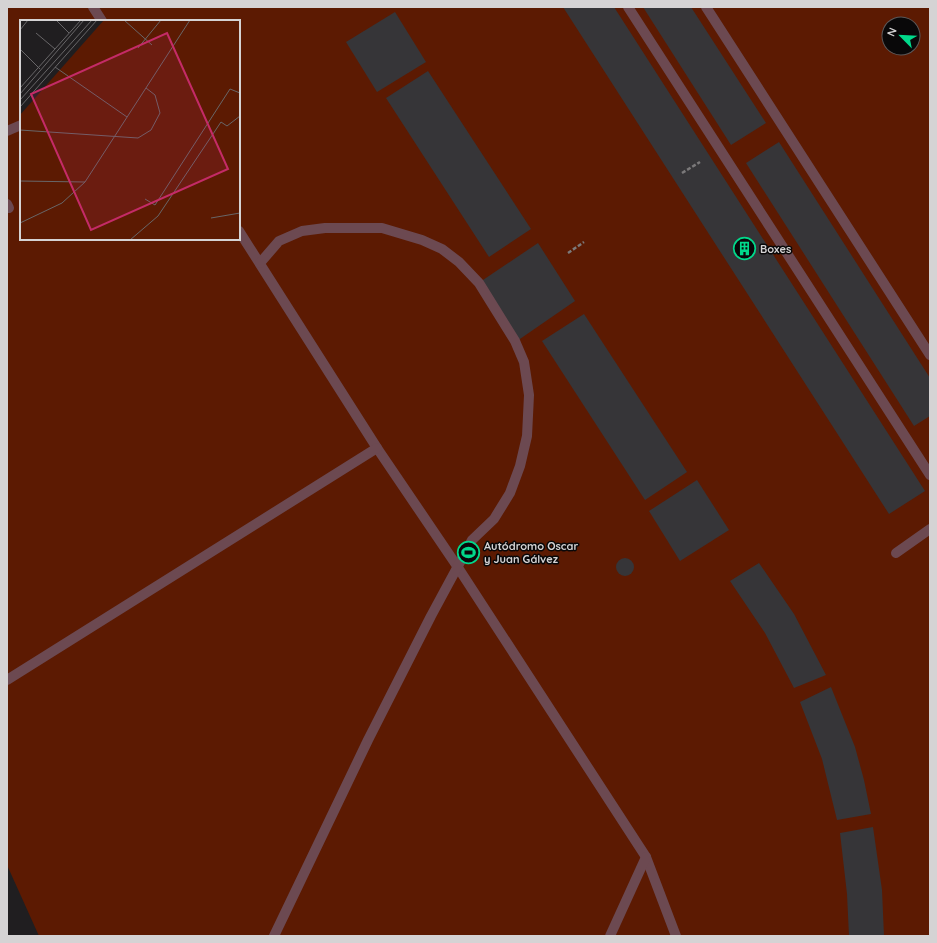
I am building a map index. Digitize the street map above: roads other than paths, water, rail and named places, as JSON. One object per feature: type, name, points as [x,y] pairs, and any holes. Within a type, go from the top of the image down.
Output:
[{"type":"lane","points":[[93,7],[101,20]]},
{"type":"lane","points":[[628,7],[930,474]]},
{"type":"lane","points":[[706,7],[930,355]]},
{"type":"lane","points":[[7,131],[20,125]]},
{"type":"lane","points":[[260,263],[279,241],[302,231],[325,228],[382,228],[422,240],[442,249],[459,262],[479,283],[515,341],[524,362],[530,395],[527,436],[520,466],[510,493],[494,519],[472,540],[457,566],[371,733],[274,936]]},
{"type":"lane","points":[[240,233],[377,448],[457,566],[646,857],[676,936]]},
{"type":"lane","points":[[7,680],[377,448]]},
{"type":"lane","points":[[896,552],[930,529]]},
{"type":"lane","points":[[610,936],[646,857]]},
{"type":"place","name":"Boxes","points":[[744,249]]},
{"type":"place","name":"Autódromo Oscar y Juan Gálvez","points":[[468,552]]}]
